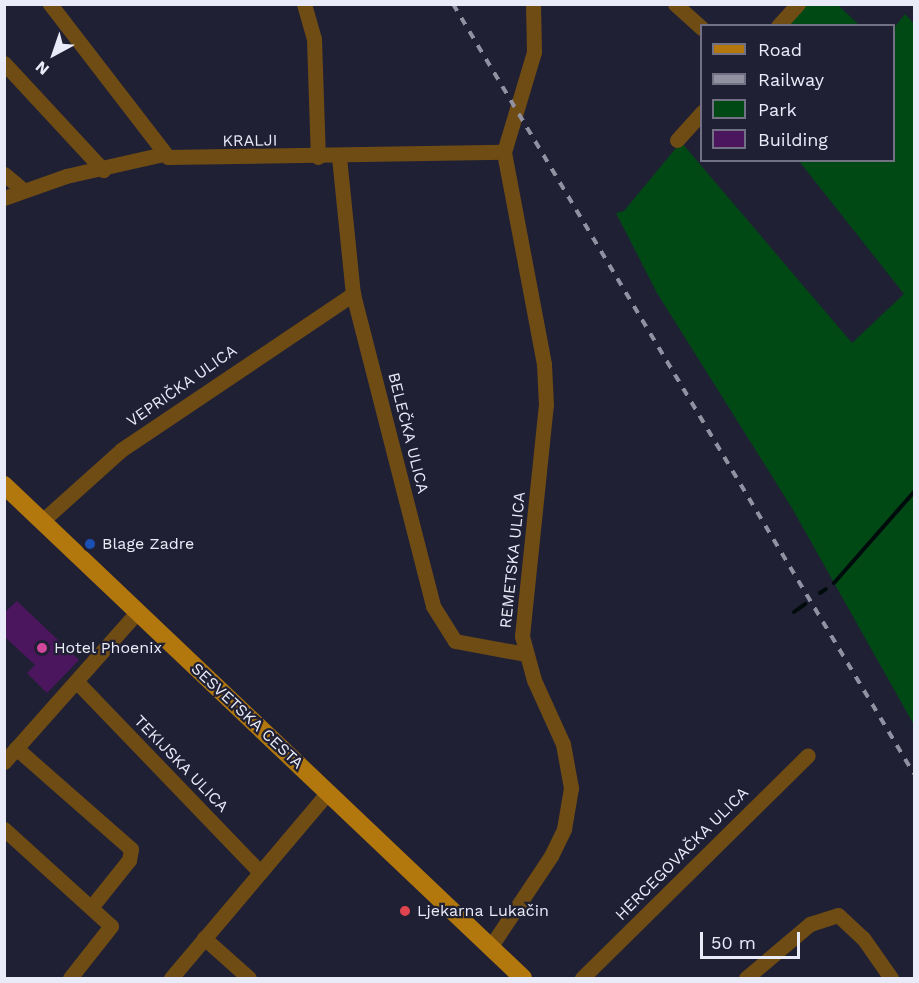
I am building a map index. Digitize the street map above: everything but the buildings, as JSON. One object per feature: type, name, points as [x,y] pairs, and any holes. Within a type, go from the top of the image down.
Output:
[{"type":"main road","name":"SESVETSKA CESTA","points":[[4,485],[523,978]]},
{"type":"street","points":[[50,4],[164,154]]},
{"type":"street","points":[[304,4],[314,39],[318,157]]},
{"type":"street","points":[[504,152],[534,52],[533,4]]},
{"type":"street","points":[[675,4],[700,26]]},
{"type":"street","points":[[780,24],[798,4]]},
{"type":"street","points":[[4,63],[103,170]]},
{"type":"street","points":[[678,140],[700,114]]},
{"type":"street","name":"KRALJI","points":[[4,198],[23,190],[164,154],[184,160],[504,152]]},
{"type":"street","name":"REMETSKA ULICA","points":[[490,946],[551,856],[569,808],[563,744],[525,654],[522,636],[546,405],[544,364],[504,152]]},
{"type":"street","name":"BELEČKA ULICA","points":[[339,157],[353,294],[433,606],[455,641],[525,654]]},
{"type":"street","points":[[4,174],[23,190]]},
{"type":"street","name":"VEPRIČKA ULICA","points":[[42,521],[121,450],[353,294]]},
{"type":"street","points":[[4,762],[138,612]]},
{"type":"street","name":"TEKIJSKA ULICA","points":[[77,682],[260,872]]},
{"type":"street","points":[[16,748],[131,849],[129,860],[93,905]]},
{"type":"street","name":"HERCEGOVAČKA ULICA","points":[[582,978],[808,755]]},
{"type":"street","points":[[171,978],[328,792]]},
{"type":"street","points":[[4,829],[108,919],[110,931],[70,978]]},
{"type":"street","points":[[746,978],[810,924],[838,915],[863,938],[891,978]]},
{"type":"street","points":[[204,938],[249,978]]},
{"type":"green space","points":[[807,4],[838,5],[858,24],[789,24]]},
{"type":"green space","points":[[905,14],[914,24],[914,725],[792,508],[657,293],[616,213],[624,211],[681,142],[852,343],[904,294],[800,162],[895,162],[895,27]]},
{"type":"waterway","points":[[834,583],[914,492]]},
{"type":"waterway","points":[[820,593],[826,589]]},
{"type":"waterway","points":[[794,612],[805,604]]},
{"type":"railway","points":[[453,4],[914,774]]},
{"type":"place","name":"Blage Zadre","points":[[90,544]]},
{"type":"place","name":"Hotel Phoenix","points":[[42,648]]},
{"type":"place","name":"Ljekarna Lukačin","points":[[405,911]]}]
